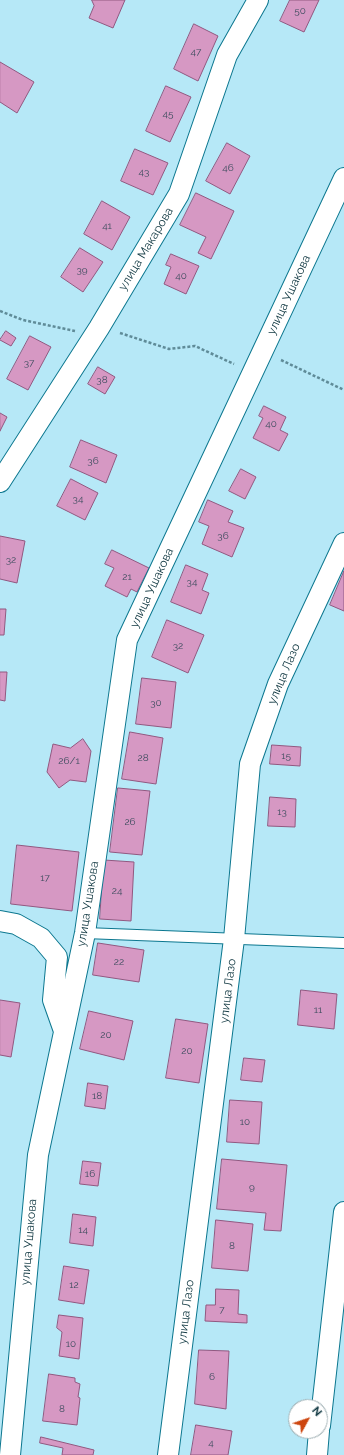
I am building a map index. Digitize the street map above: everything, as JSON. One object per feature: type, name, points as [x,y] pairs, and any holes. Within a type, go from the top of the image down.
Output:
[{"type":"street","name":"улица Макарова","points":[[0,482],[97,331],[180,194],[227,56],[258,0]]},
{"type":"street","name":"улица Ушакова","points":[[10,1455],[38,1154],[85,934],[127,640],[344,178]]},
{"type":"street","name":"улица Лазо","points":[[168,1455],[234,939],[250,764],[278,684],[344,543]]},
{"type":"street","points":[[0,921],[16,924],[41,938],[57,957],[53,1000],[64,1031]]},
{"type":"street","points":[[323,1399],[344,1212]]},
{"type":"street","points":[[317,1455],[318,1439]]},
{"type":"lane","points":[[85,934],[344,943]]},
{"type":"path","points":[[0,311],[23,320],[133,337],[169,349],[195,346],[252,373]]},
{"type":"path","points":[[263,351],[344,390]]},
{"type":"building","points":[[92,0],[125,0],[113,28],[89,18],[94,6]]},
{"type":"building","points":[[290,0],[319,0],[304,32],[280,21]]},
{"type":"building","points":[[194,24],[218,36],[198,81],[174,69]]},
{"type":"building","points":[[0,62],[34,82],[17,113],[0,102]]},
{"type":"building","points":[[166,86],[191,97],[170,142],[146,131]]},
{"type":"building","points":[[227,143],[250,156],[230,194],[206,181]]},
{"type":"building","points":[[135,149],[168,163],[153,195],[121,181]]},
{"type":"building","points":[[196,193],[234,211],[211,259],[198,253],[206,237],[180,225]]},
{"type":"building","points":[[102,201],[130,217],[112,250],[84,234]]},
{"type":"building","points":[[80,248],[103,262],[83,292],[61,277]]},
{"type":"building","points":[[171,254],[199,266],[186,294],[164,284],[171,267],[166,265]]},
{"type":"building","points":[[6,331],[16,338],[11,346],[0,340]]},
{"type":"building","points":[[30,336],[51,347],[28,390],[7,379]]},
{"type":"building","points":[[98,367],[115,377],[105,394],[88,384]]},
{"type":"building","points":[[264,406],[286,417],[280,430],[288,434],[279,451],[253,438],[263,418],[259,416]]},
{"type":"building","points":[[0,413],[7,417],[0,431]]},
{"type":"building","points":[[81,440],[117,455],[106,483],[70,467]]},
{"type":"building","points":[[241,469],[256,477],[245,499],[229,491]]},
{"type":"building","points":[[71,479],[98,493],[85,520],[57,506]]},
{"type":"building","points":[[208,500],[233,511],[228,522],[244,528],[232,557],[202,544],[209,526],[199,522]]},
{"type":"building","points":[[0,536],[25,541],[17,583],[0,579]]},
{"type":"building","points":[[112,550],[149,568],[137,592],[131,589],[127,597],[105,586],[114,568],[105,564]]},
{"type":"building","points":[[186,565],[208,574],[202,590],[209,593],[201,614],[171,602]]},
{"type":"building","points":[[344,571],[344,611],[330,605]]},
{"type":"building","points":[[0,609],[6,609],[4,635],[0,635]]},
{"type":"building","points":[[167,620],[204,635],[188,673],[152,657]]},
{"type":"building","points":[[0,672],[7,672],[5,701],[0,700]]},
{"type":"building","points":[[142,678],[176,682],[171,728],[136,724]]},
{"type":"building","points":[[130,732],[163,738],[156,784],[122,779]]},
{"type":"building","points":[[83,739],[91,751],[86,782],[70,780],[59,788],[47,772],[53,744],[70,748]]},
{"type":"building","points":[[272,745],[301,747],[300,766],[270,764]]},
{"type":"building","points":[[118,788],[150,791],[142,855],[110,852]]},
{"type":"building","points":[[270,797],[296,799],[295,827],[268,826]]},
{"type":"building","points":[[17,845],[79,852],[72,911],[11,904]]},
{"type":"building","points":[[104,860],[134,862],[131,921],[100,919]]},
{"type":"building","points":[[98,943],[144,950],[139,982],[93,975]]},
{"type":"building","points":[[301,990],[337,994],[334,1029],[298,1025]]},
{"type":"building","points":[[0,1000],[20,1003],[11,1057],[0,1055]]},
{"type":"building","points":[[89,1011],[133,1021],[124,1060],[80,1049]]},
{"type":"building","points":[[176,1019],[208,1024],[199,1083],[166,1078]]},
{"type":"building","points":[[244,1058],[265,1060],[262,1082],[241,1080]]},
{"type":"building","points":[[88,1083],[108,1086],[105,1109],[85,1106]]},
{"type":"building","points":[[230,1100],[262,1102],[259,1144],[227,1142]]},
{"type":"building","points":[[222,1159],[287,1165],[281,1231],[264,1230],[266,1213],[217,1209]]},
{"type":"building","points":[[83,1161],[101,1163],[98,1186],[80,1184]]},
{"type":"building","points":[[73,1214],[96,1217],[93,1246],[70,1243]]},
{"type":"building","points":[[216,1220],[253,1224],[248,1271],[212,1268]]},
{"type":"building","points":[[64,1266],[89,1270],[84,1304],[59,1300]]},
{"type":"building","points":[[216,1289],[239,1290],[238,1314],[247,1315],[247,1323],[205,1321],[206,1305],[215,1305]]},
{"type":"building","points":[[59,1315],[83,1318],[79,1359],[59,1356],[62,1332],[57,1328]]},
{"type":"building","points":[[199,1350],[229,1351],[226,1409],[195,1404]]},
{"type":"building","points":[[49,1374],[75,1378],[75,1382],[80,1384],[77,1425],[43,1421]]},
{"type":"building","points":[[196,1425],[232,1431],[228,1455],[191,1455]]},
{"type":"building","points":[[41,1437],[94,1450],[93,1455],[62,1455],[63,1448],[40,1443]]}]
